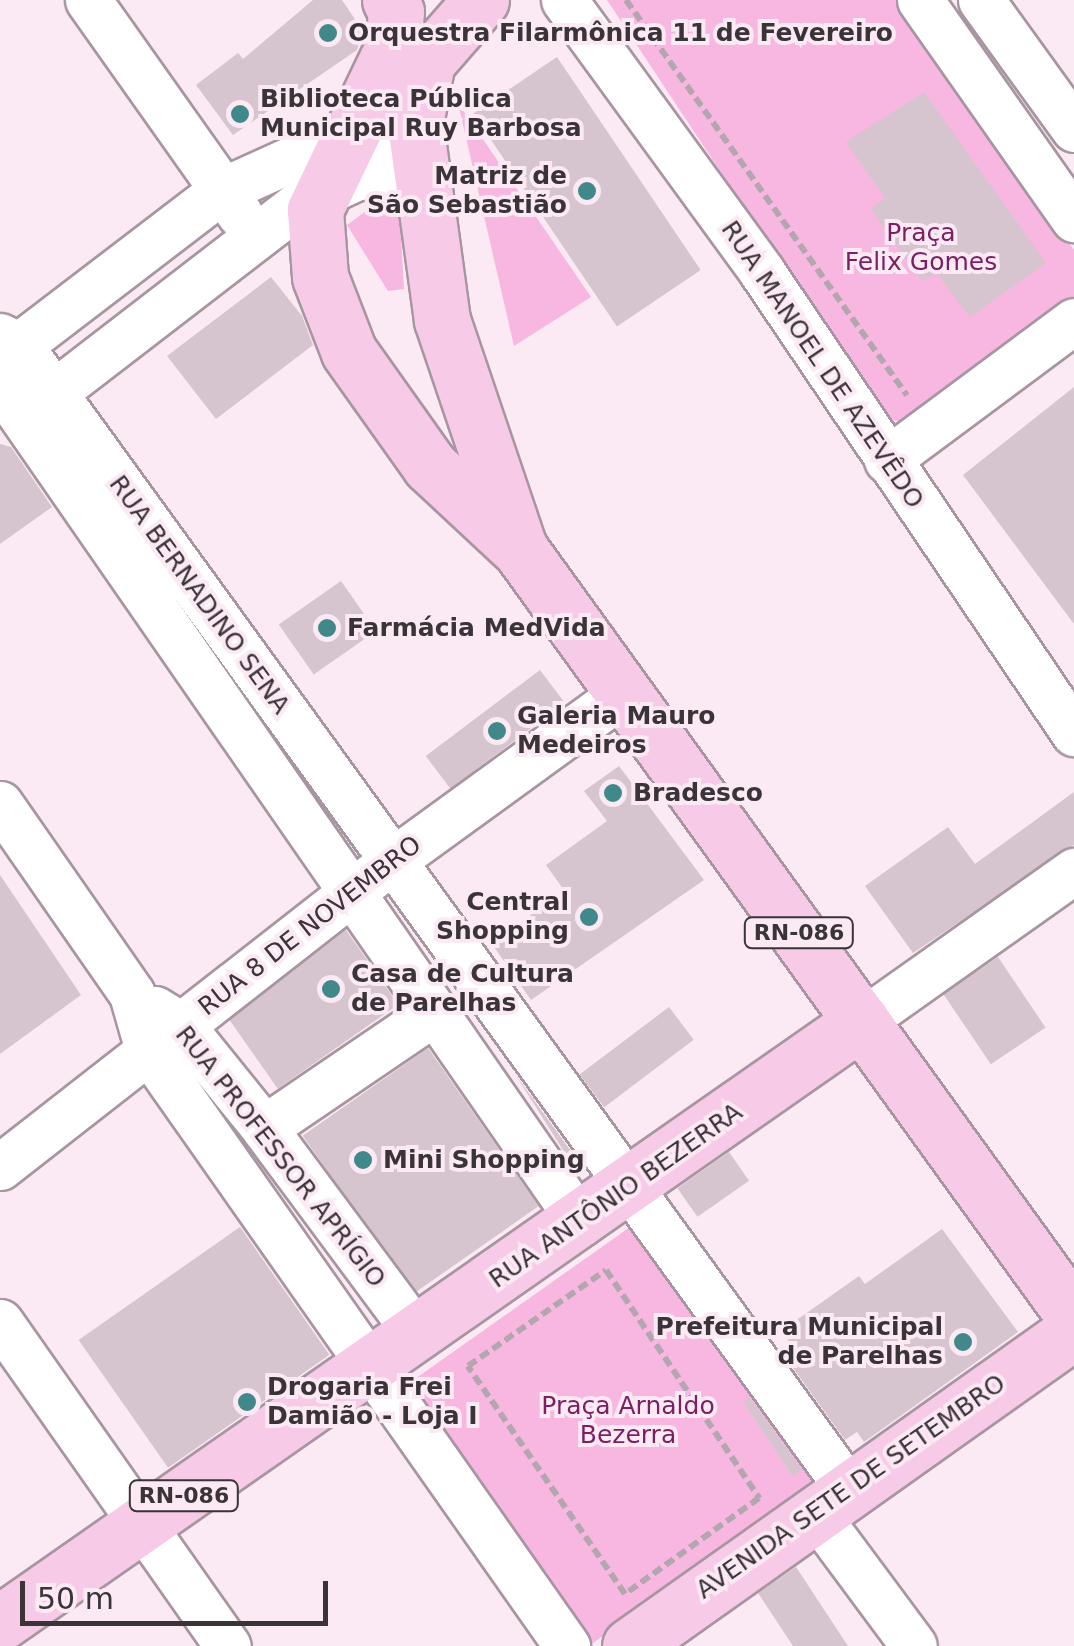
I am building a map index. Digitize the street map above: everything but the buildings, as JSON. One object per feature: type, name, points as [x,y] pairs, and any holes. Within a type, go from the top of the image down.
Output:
[{"type":"main road","points":[[393,6],[465,15]]},
{"type":"main road","name":"RN-086","points":[[393,6],[386,64],[320,192],[314,228],[320,277],[349,352],[430,466],[521,551],[1074,1316]]},
{"type":"main road","name":"RN-086","points":[[465,15],[421,78],[417,144],[442,320],[521,551]]},
{"type":"main road","name":"RUA ANTÔNIO BEZERRA","points":[[369,1368],[631,1189],[862,1021]]},
{"type":"main road","name":"AVENIDA SETE DE SETEMBRO","points":[[630,1646],[1074,1331]]},
{"type":"main road","name":"RN-086","points":[[0,1623],[369,1368]]},
{"type":"street","points":[[88,0],[255,234]]},
{"type":"street","name":"RUA MANOEL DE AZEVÊDO","points":[[564,0],[1074,733]]},
{"type":"street","points":[[920,0],[1074,220]]},
{"type":"street","points":[[980,0],[1074,129]]},
{"type":"street","points":[[14,381],[221,191],[349,136],[417,144]]},
{"type":"street","points":[[14,381],[320,192],[417,144]]},
{"type":"street","points":[[887,460],[1074,321]]},
{"type":"street","name":"RUA BERNADINO SENA","points":[[14,381],[392,861],[631,1189]]},
{"type":"street","name":"RUA BERNADINO SENA","points":[[14,381],[349,894],[581,1223]]},
{"type":"street","name":"RUA 8 DE NOVEMBRO","points":[[0,1167],[392,861],[625,692]]},
{"type":"street","name":"RUA PROFESSOR APRÍGIO","points":[[0,804],[164,1037],[369,1368],[568,1646]]},
{"type":"street","points":[[862,1021],[1074,871]]},
{"type":"street","points":[[349,894],[398,888],[425,907],[631,1189],[833,1502],[914,1646]]},
{"type":"street","points":[[264,1128],[433,1013]]},
{"type":"street","name":"RUA PROFESSOR APRÍGIO","points":[[164,1037],[264,1128],[416,1334]]},
{"type":"street","points":[[0,1322],[228,1646]]},
{"type":"path","points":[[626,0],[908,396]]},
{"type":"path","points":[[606,1270],[760,1498],[625,1594],[468,1366],[606,1270]]},
{"type":"green space","name":"Praça Felix Gomes","points":[[607,0],[899,0],[1074,250],[1074,301],[911,423],[884,419]]},
{"type":"green space","points":[[458,103],[591,297],[514,346]]},
{"type":"green space","points":[[385,197],[399,202],[404,289],[388,291],[347,225]]},
{"type":"green space","name":"Praça Arnaldo Bezerra","points":[[661,1186],[856,1475],[825,1477],[589,1646],[556,1646],[375,1390],[412,1381],[640,1220]]},
{"type":"place","name":"Orquestra Filarmônica 11 de Fevereiro","points":[[328,33]]},
{"type":"place","name":"Biblioteca Pública Municipal Ruy Barbosa","points":[[240,114]]},
{"type":"place","name":"Matriz de São Sebastião","points":[[587,191]]},
{"type":"place","name":"Farmácia MedVida","points":[[327,628]]},
{"type":"place","name":"Galeria Mauro Medeiros","points":[[497,731]]},
{"type":"place","name":"Bradesco","points":[[613,793]]},
{"type":"place","name":"Central Shopping","points":[[589,917]]},
{"type":"place","name":"Casa de Cultura de Parelhas","points":[[331,989]]},
{"type":"place","name":"Mini Shopping","points":[[363,1160]]},
{"type":"place","name":"Prefeitura Municipal de Parelhas","points":[[963,1342]]},
{"type":"place","name":"Drogaria Frei Damião - Loja I","points":[[247,1402]]}]
